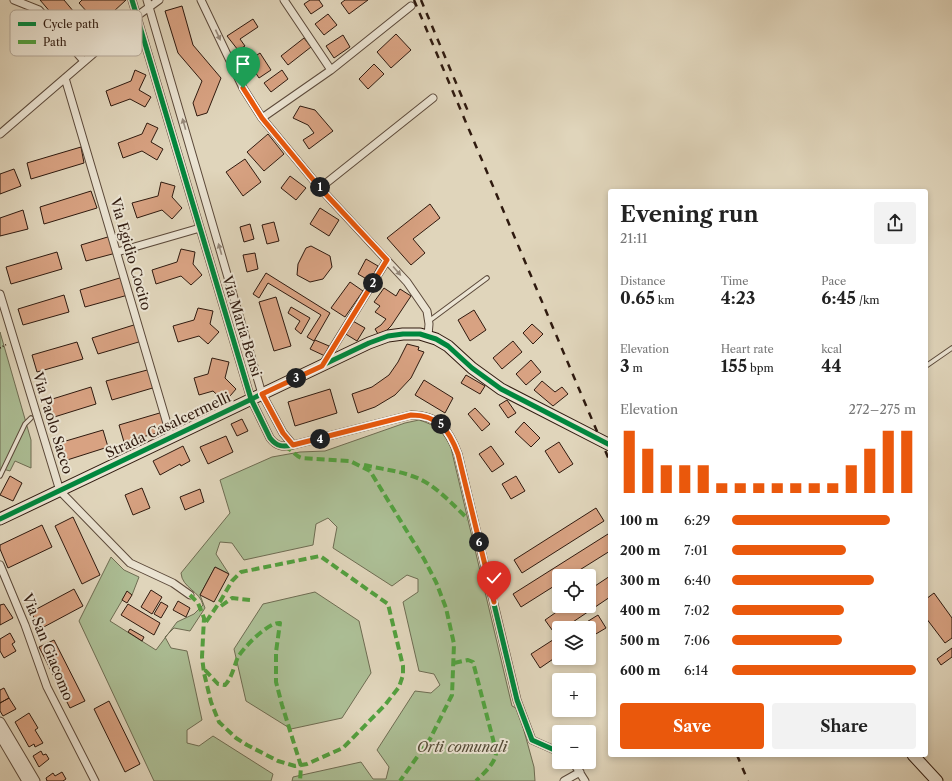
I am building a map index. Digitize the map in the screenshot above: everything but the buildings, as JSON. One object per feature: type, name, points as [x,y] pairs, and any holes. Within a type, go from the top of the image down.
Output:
[{"type":"main road","name":"Strada Casalcermelli","points":[[0,519],[251,399],[388,336],[411,334],[428,336],[448,346],[472,368],[501,389],[608,444]]},
{"type":"main road","points":[[915,757],[937,781]]},
{"type":"street","points":[[14,0],[39,10]]},
{"type":"street","name":"Via Maria Bensi","points":[[132,0],[135,10]]},
{"type":"street","points":[[148,3],[159,0]]},
{"type":"street","points":[[201,0],[243,88],[262,118],[320,188],[407,282],[427,311],[428,336]]},
{"type":"street","points":[[284,0],[331,70]]},
{"type":"street","name":"Via Maria Bensi","points":[[148,3],[262,394],[283,433],[293,445]]},
{"type":"street","points":[[262,118],[331,70],[411,6]]},
{"type":"street","name":"Via Maria Bensi","points":[[142,33],[251,399],[274,443],[282,447],[293,445],[411,415],[421,415],[430,418],[446,428],[452,437],[458,454],[517,700],[532,740],[552,749]]},
{"type":"street","points":[[80,56],[84,61]]},
{"type":"street","points":[[0,134],[90,56]]},
{"type":"street","name":"Via Egidio Cocito","points":[[65,78],[171,437]]},
{"type":"street","points":[[320,188],[433,98]]},
{"type":"street","points":[[117,252],[200,228]]},
{"type":"street","points":[[322,366],[387,260]]},
{"type":"street","name":"Via Paolo Sacco","points":[[0,294],[60,490],[130,563],[173,583],[190,595]]},
{"type":"street","name":"Via San Giacomo","points":[[0,565],[25,625],[47,687],[95,781]]},
{"type":"street","points":[[0,722],[35,781]]},
{"type":"street","points":[[0,735],[27,781]]},
{"type":"street","points":[[578,769],[585,781]]},
{"type":"street","points":[[564,781],[580,772]]},
{"type":"lane","points":[[428,321],[487,278]]},
{"type":"lane","points":[[928,365],[952,348]]},
{"type":"lane","points":[[0,476],[25,424],[31,418]]},
{"type":"path","points":[[0,348],[9,342]]},
{"type":"green space","points":[[0,332],[31,440],[31,468],[15,461],[10,471],[3,469],[0,473]]},
{"type":"green space","name":"Orti comunali","points":[[419,420],[430,424],[442,433],[451,448],[512,706],[518,709],[534,767],[535,781],[292,781],[293,777],[361,762],[373,779],[386,779],[389,767],[377,750],[415,691],[431,693],[440,685],[434,674],[419,671],[403,602],[418,592],[418,579],[407,575],[392,586],[333,548],[337,527],[328,518],[316,524],[313,545],[244,560],[232,543],[220,542],[216,554],[229,574],[215,567],[200,595],[205,608],[190,631],[174,628],[168,634],[177,622],[194,614],[203,605],[198,596],[184,582],[181,573],[230,513],[220,480],[272,457],[300,452],[325,451],[405,423]]},
{"type":"green space","points":[[111,557],[124,570],[139,577],[132,595],[127,592],[110,621],[156,650],[165,638],[171,648],[187,651],[202,720],[187,730],[187,743],[199,746],[213,736],[273,774],[271,781],[154,781],[79,621]]},
{"type":"green space","points":[[315,592],[359,621],[371,673],[342,718],[291,729],[246,701],[234,649],[263,604]]},
{"type":"railway","points":[[414,0],[608,457]]},
{"type":"railway","points":[[421,0],[470,116]]},
{"type":"railway","points":[[738,757],[748,781]]},
{"type":"marked path","points":[[284,447],[302,458],[350,461],[370,471],[424,559],[436,582],[446,608],[454,644],[452,695],[430,739],[400,781]]},
{"type":"marked path","points":[[364,465],[400,472],[420,479],[442,494],[468,519]]},
{"type":"marked path","points":[[190,595],[198,603],[204,618],[202,657],[204,673],[211,702],[219,722],[236,738],[278,761],[295,766],[307,764],[343,748],[385,705],[399,687],[403,675],[403,666],[388,604],[320,556],[241,572],[232,581],[206,622]]},
{"type":"marked path","points":[[221,606],[232,598],[250,600]]},
{"type":"marked path","points":[[205,670],[218,684],[225,685],[231,675],[238,657],[245,647],[269,626],[280,623],[276,652],[276,682],[301,766],[300,781]]},
{"type":"marked path","points":[[454,663],[468,660],[473,662],[496,751],[496,755],[492,763],[476,781]]},
{"type":"cycle path","points":[[132,0],[135,10]]},
{"type":"cycle path","points":[[142,34],[251,399],[270,438],[278,445],[289,446],[411,415],[421,416],[436,421],[447,431],[458,454],[517,700],[532,740],[552,749]]},
{"type":"cycle path","points":[[0,519],[369,343],[388,336],[403,334],[420,334],[436,339],[448,346],[472,368],[501,389],[608,444]]},
{"type":"route","points":[[243,88],[262,118],[320,188],[387,260],[322,366],[262,394],[283,433],[293,445],[411,415],[421,415],[430,418],[446,428],[452,437],[458,454],[494,602]]}]
